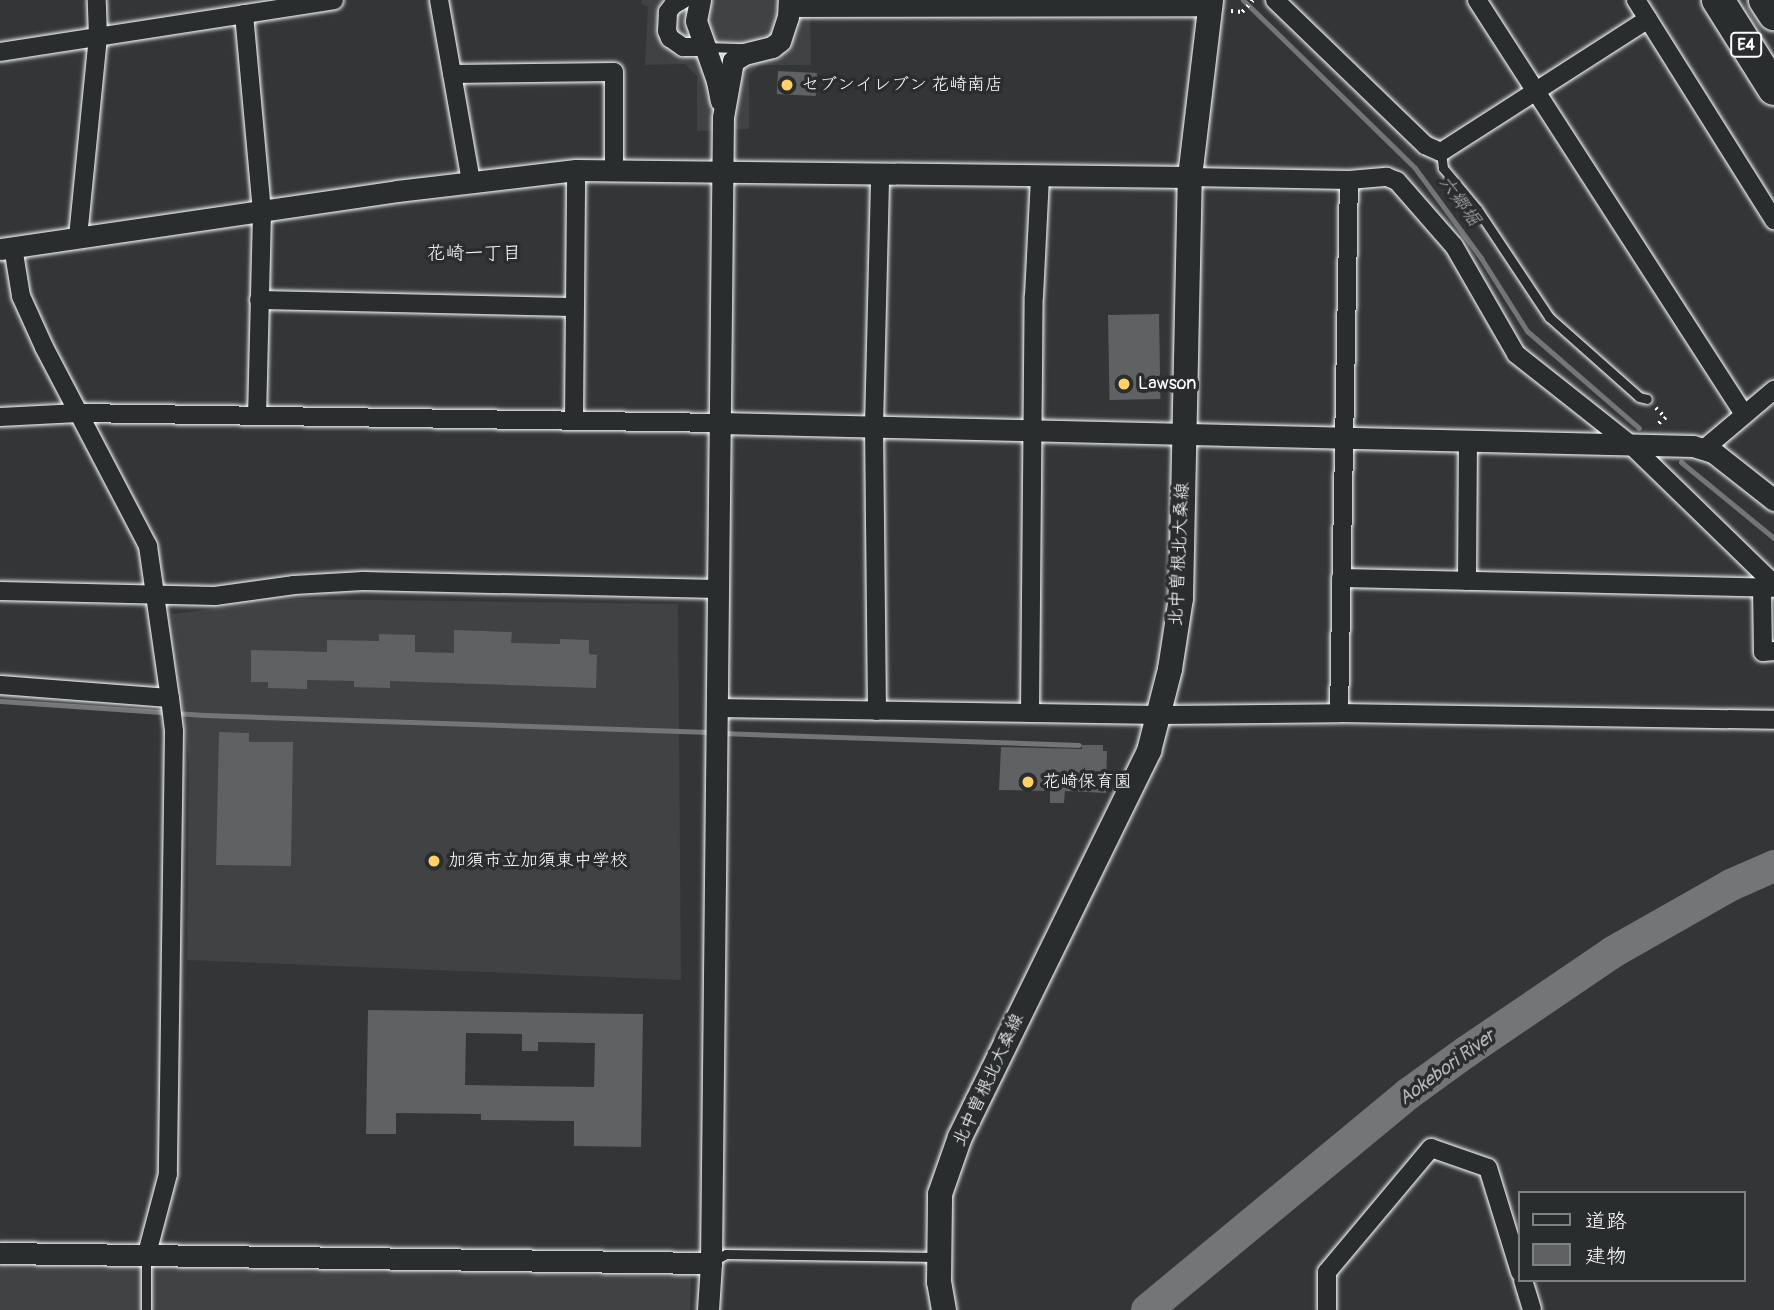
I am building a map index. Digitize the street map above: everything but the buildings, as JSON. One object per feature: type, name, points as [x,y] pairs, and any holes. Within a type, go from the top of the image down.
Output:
[{"type":"highway","name":"E4","points":[[1718,0],[1774,89]]},
{"type":"highway","name":"E4","points":[[1765,0],[1774,15]]},
{"type":"main road","name":"北中曽根北大桑線","points":[[944,1310],[938,1257],[940,1194],[960,1137],[1149,751],[1160,715],[1181,598],[1191,177],[1211,3]]},
{"type":"street","points":[[78,237],[97,37],[97,0]]},
{"type":"street","points":[[0,52],[334,0]]},
{"type":"street","points":[[439,0],[471,182]]},
{"type":"street","points":[[700,0],[696,21],[717,81],[723,117]]},
{"type":"street","points":[[1275,0],[1433,152],[1441,152],[1648,19]]},
{"type":"street","points":[[1477,0],[1744,414]]},
{"type":"street","points":[[1636,0],[1774,220]]},
{"type":"street","points":[[672,2],[666,22],[670,38],[683,47],[703,47]]},
{"type":"street","points":[[708,1310],[711,1263],[723,117],[729,69],[738,56],[772,47],[780,41],[785,32],[789,3],[1211,3]]},
{"type":"street","points":[[244,14],[262,213],[257,415]]},
{"type":"street","points":[[452,74],[614,72],[614,168]]},
{"type":"street","points":[[146,1257],[168,1174],[174,732],[170,698],[148,546],[78,413],[21,296],[7,248],[471,182],[614,168],[880,175],[1349,180],[1387,177],[1397,181],[1454,246],[1516,354],[1630,444],[1770,587]]},
{"type":"street","points":[[574,420],[576,170]]},
{"type":"street","points":[[877,711],[874,427],[880,175]]},
{"type":"street","points":[[1030,713],[1034,296],[1040,176]]},
{"type":"street","points":[[1339,713],[1349,180]]},
{"type":"street","points":[[259,300],[573,307]]},
{"type":"street","points":[[1704,449],[1774,390]]},
{"type":"street","points":[[0,417],[78,413],[574,420],[1630,444],[1704,449],[1713,452],[1774,500]]},
{"type":"street","points":[[1467,581],[1468,440]]},
{"type":"street","points":[[1341,578],[1770,587]]},
{"type":"street","points":[[0,591],[215,596],[294,585],[363,581],[718,589]]},
{"type":"street","points":[[1770,587],[1763,652],[1774,651]]},
{"type":"street","points":[[0,685],[170,698]]},
{"type":"street","points":[[717,708],[1774,720]]},
{"type":"street","points":[[1327,1310],[1327,1272],[1431,1149],[1488,1168],[1518,1266]]},
{"type":"street","points":[[0,1253],[711,1263]]},
{"type":"street","points":[[1524,1282],[1532,1310]]},
{"type":"lane","points":[[703,47],[741,47],[753,51]]},
{"type":"lane","points":[[1441,152],[1443,169],[1477,209],[1549,317],[1639,397],[1647,399]]},
{"type":"lane","points":[[711,1263],[726,1254],[938,1257]]},
{"type":"lane","points":[[146,1257],[146,1310]]},
{"type":"path","points":[[1242,12],[1253,0]]},
{"type":"path","points":[[1647,399],[1666,418],[1653,430]]},
{"type":"shaded area","points":[[642,0],[810,0],[811,65],[760,65],[749,75],[749,129],[697,131],[697,76],[685,64],[645,65],[648,7],[641,4]]},
{"type":"shaded area","name":"加須市立加須東中学校","points":[[298,599],[678,604],[681,980],[187,960],[189,761],[172,614]]},
{"type":"shaded area","points":[[0,1268],[691,1277],[690,1310],[0,1310]]},
{"type":"waterway","name":"六郷堀","points":[[1243,0],[1415,168],[1481,258],[1527,331],[1639,428]]},
{"type":"waterway","name":"六郷堀","points":[[1681,462],[1774,538]]},
{"type":"waterway","points":[[0,701],[205,715],[710,732]]},
{"type":"waterway","points":[[720,733],[1079,745]]},
{"type":"waterway","name":"Aokebori River","points":[[1147,1310],[1408,1094],[1466,1052],[1613,952],[1731,885],[1774,866]]},
{"type":"place","name":"セブンイレブン 花崎南店","points":[[787,85]]},
{"type":"place","name":"Lawson","points":[[1124,384]]},
{"type":"place","name":"花崎保育園","points":[[1028,782]]},
{"type":"place","name":"加須市立加須東中学校","points":[[434,861]]},
{"type":"district","name":"花崎一丁目","points":[[474,254]]}]
